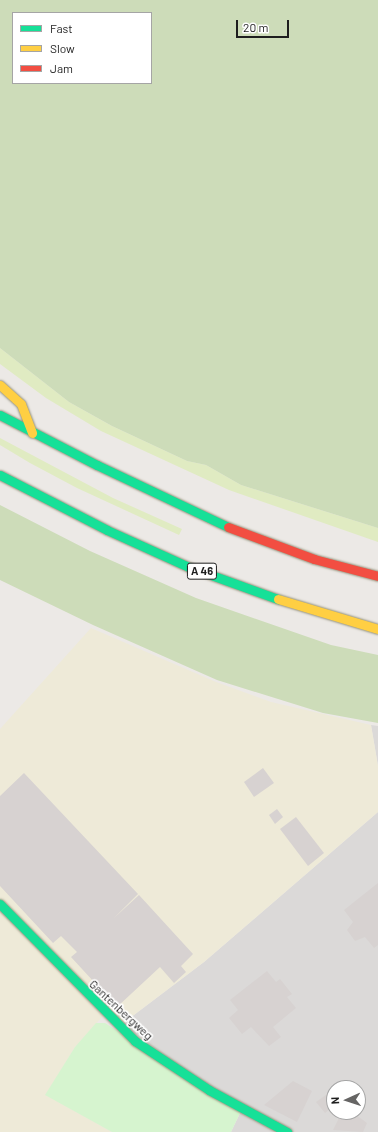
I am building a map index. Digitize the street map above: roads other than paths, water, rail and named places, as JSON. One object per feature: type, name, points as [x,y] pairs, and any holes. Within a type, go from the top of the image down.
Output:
[{"type":"main road","points":[[0,385],[21,404],[32,432]]},
{"type":"main road","points":[[0,415],[186,509],[245,535],[314,559],[378,576]]},
{"type":"main road","name":"A 46","points":[[0,469],[35,492],[107,530],[189,567],[277,599],[378,629]]},
{"type":"main road","points":[[0,475],[35,492]]},
{"type":"main road","name":"Gantenbergweg","points":[[0,904],[135,1041],[209,1090],[287,1132]]}]
